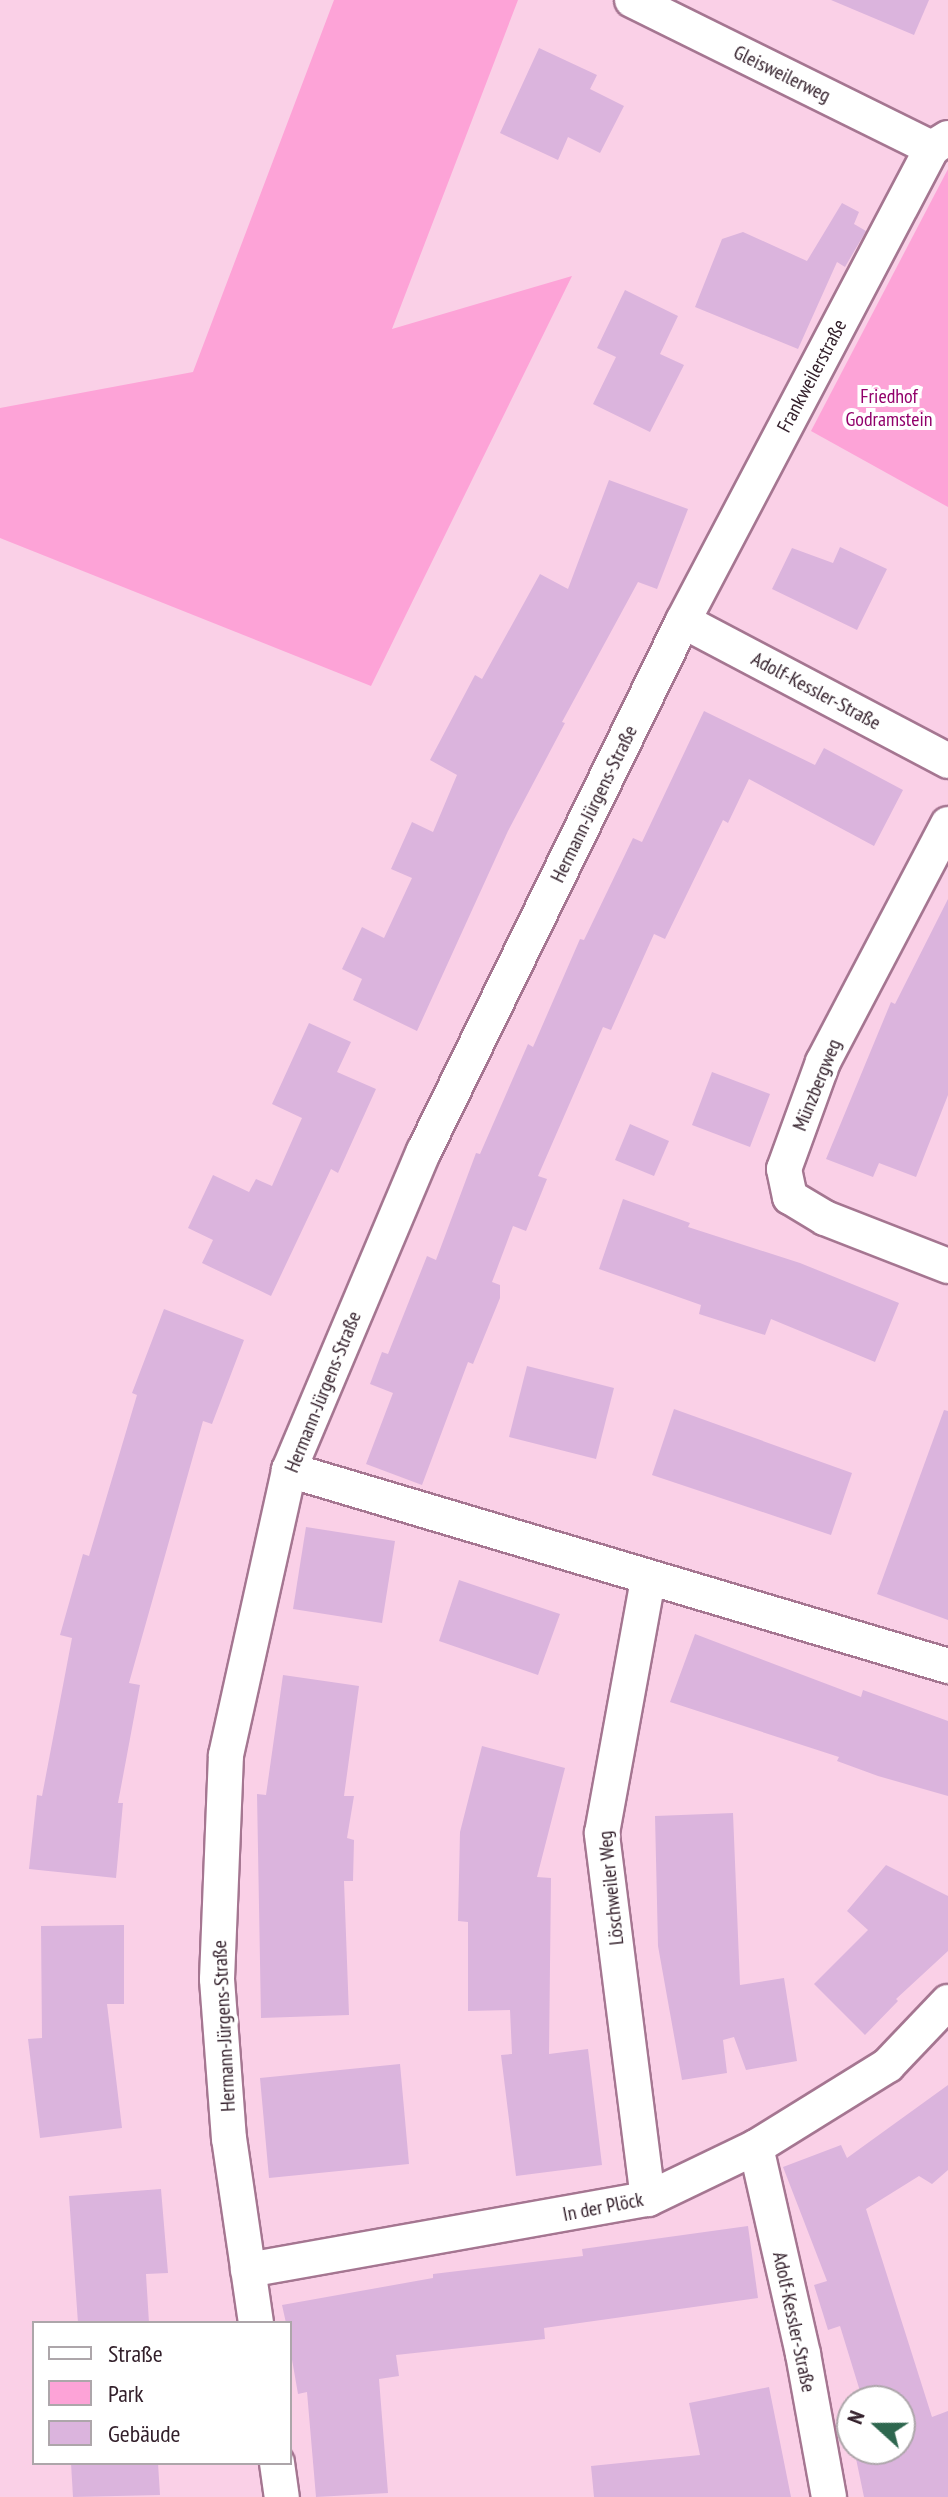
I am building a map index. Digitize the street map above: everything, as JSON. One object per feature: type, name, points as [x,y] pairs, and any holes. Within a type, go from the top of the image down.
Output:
[{"type":"street","name":"Gleisweilerweg","points":[[632,0],[940,143]]},
{"type":"street","name":"Frankweilerstraße","points":[[683,621],[940,143]]},
{"type":"street","name":"Adolf-Kessler-Straße","points":[[683,621],[948,761]]},
{"type":"street","name":"Hermann-Jürgens-Straße","points":[[256,2321],[229,2139],[217,1979],[226,1755],[289,1470],[424,1151],[683,621]]},
{"type":"street","name":"Münzbergweg","points":[[948,824],[823,1062],[784,1169],[790,1197],[825,1218],[948,1266]]},
{"type":"street","points":[[289,1470],[948,1666]]},
{"type":"street","name":"Löschweiler Weg","points":[[648,1579],[602,1833],[648,2199]]},
{"type":"street","name":"In der Plöck","points":[[248,2270],[648,2199],[756,2147],[888,2065],[948,2002]]},
{"type":"street","name":"Adolf-Kessler-Straße","points":[[756,2147],[803,2354],[829,2497]]},
{"type":"street","points":[[277,2465],[282,2497]]},
{"type":"green space","points":[[334,0],[518,0],[392,329],[572,276],[371,686],[0,538],[0,408],[193,372]]},
{"type":"green space","name":"Friedhof Godramstein","points":[[948,169],[948,507],[811,431]]},
{"type":"building","points":[[831,0],[929,0],[914,35]]},
{"type":"building","points":[[539,48],[597,75],[590,89],[624,106],[600,153],[568,137],[558,160],[500,133]]},
{"type":"building","points":[[842,203],[859,212],[854,224],[866,231],[845,267],[837,262],[798,349],[695,307],[722,239],[743,232],[807,261]]},
{"type":"building","points":[[625,290],[678,316],[660,354],[684,365],[650,432],[593,404],[616,357],[597,348]]},
{"type":"building","points":[[609,480],[688,509],[657,589],[638,582],[562,722],[565,723],[508,831],[417,1031],[353,1000],[362,979],[342,969],[362,927],[384,938],[412,878],[391,869],[412,822],[433,832],[457,775],[430,760],[475,675],[482,679],[540,574],[568,589]]},
{"type":"building","points":[[840,547],[887,569],[857,630],[772,589],[792,548],[833,563]]},
{"type":"building","points":[[704,711],[815,765],[824,748],[903,790],[874,846],[749,779],[728,823],[723,820],[665,939],[654,934],[611,1030],[603,1027],[538,1176],[547,1179],[526,1231],[513,1226],[492,1282],[500,1285],[500,1298],[473,1364],[468,1362],[422,1485],[366,1464],[393,1393],[370,1384],[382,1352],[388,1354],[427,1256],[436,1260],[476,1153],[480,1154],[528,1044],[533,1047],[580,939],[584,940],[633,838],[642,842]]},
{"type":"building","points":[[948,899],[948,1095],[916,1177],[879,1163],[873,1177],[826,1159],[891,1002],[895,1004]]},
{"type":"building","points":[[309,1023],[351,1042],[337,1072],[376,1089],[338,1173],[331,1169],[271,1296],[202,1263],[213,1240],[188,1228],[213,1175],[249,1192],[256,1179],[272,1186],[302,1118],[272,1104]]},
{"type":"building","points":[[712,1072],[770,1094],[750,1147],[692,1125]]},
{"type":"building","points":[[630,1124],[669,1141],[654,1176],[615,1160]]},
{"type":"building","points":[[623,1199],[690,1223],[688,1227],[800,1263],[899,1303],[875,1362],[771,1319],[765,1335],[699,1314],[701,1305],[599,1269]]},
{"type":"building","points":[[164,1309],[244,1340],[212,1424],[203,1421],[129,1683],[140,1685],[118,1803],[123,1803],[116,1878],[29,1869],[37,1795],[42,1796],[72,1638],[60,1635],[83,1554],[89,1556],[137,1395],[132,1393]]},
{"type":"building","points":[[527,1366],[614,1388],[596,1459],[509,1437]]},
{"type":"building","points":[[674,1409],[852,1473],[831,1535],[652,1475]]},
{"type":"building","points":[[944,1410],[948,1411],[948,1620],[877,1594]]},
{"type":"building","points":[[306,1527],[395,1541],[382,1623],[293,1609]]},
{"type":"building","points":[[459,1580],[560,1614],[538,1675],[439,1641]]},
{"type":"building","points":[[695,1634],[861,1697],[863,1690],[948,1721],[948,1796],[878,1776],[837,1761],[839,1757],[670,1702]]},
{"type":"building","points":[[283,1675],[359,1686],[344,1796],[354,1796],[347,1838],[354,1840],[353,1881],[344,1881],[349,2015],[261,2018],[257,1794],[266,1795]]},
{"type":"building","points":[[482,1746],[565,1768],[537,1877],[551,1878],[549,2054],[588,2049],[602,2165],[516,2176],[501,2055],[512,2054],[510,2010],[468,2011],[468,1922],[458,1921],[460,1832]]},
{"type":"building","points":[[733,1813],[740,1985],[784,1978],[797,2061],[746,2070],[734,2037],[723,2040],[727,2073],[682,2080],[658,1946],[655,1816]]},
{"type":"building","points":[[886,1865],[948,1896],[948,1951],[896,1999],[898,2001],[865,2035],[814,1984],[868,1930],[847,1911]]},
{"type":"building","points":[[124,1925],[124,2004],[107,2004],[122,2128],[40,2138],[28,2039],[42,2038],[41,1926]]},
{"type":"building","points":[[400,2064],[409,2164],[269,2178],[260,2078]]},
{"type":"building","points":[[948,2085],[948,2170],[932,2184],[919,2176],[866,2209],[932,2417],[948,2411],[948,2497],[864,2497],[857,2465],[916,2465],[916,2385],[858,2385],[840,2326],[828,2330],[814,2285],[827,2281],[783,2167],[841,2145],[847,2158]]},
{"type":"building","points":[[161,2189],[168,2273],[146,2274],[149,2321],[78,2321],[69,2196]]},
{"type":"building","points":[[748,2226],[758,2298],[544,2328],[545,2339],[396,2355],[399,2376],[379,2379],[388,2493],[316,2497],[307,2392],[298,2394],[292,2360],[292,2321],[286,2321],[282,2305],[433,2278],[433,2274],[583,2256],[582,2249]]},
{"type":"building","points":[[769,2387],[791,2497],[594,2497],[591,2466],[700,2455],[689,2403]]},
{"type":"building","points":[[71,2465],[158,2465],[160,2495],[73,2497]]}]
